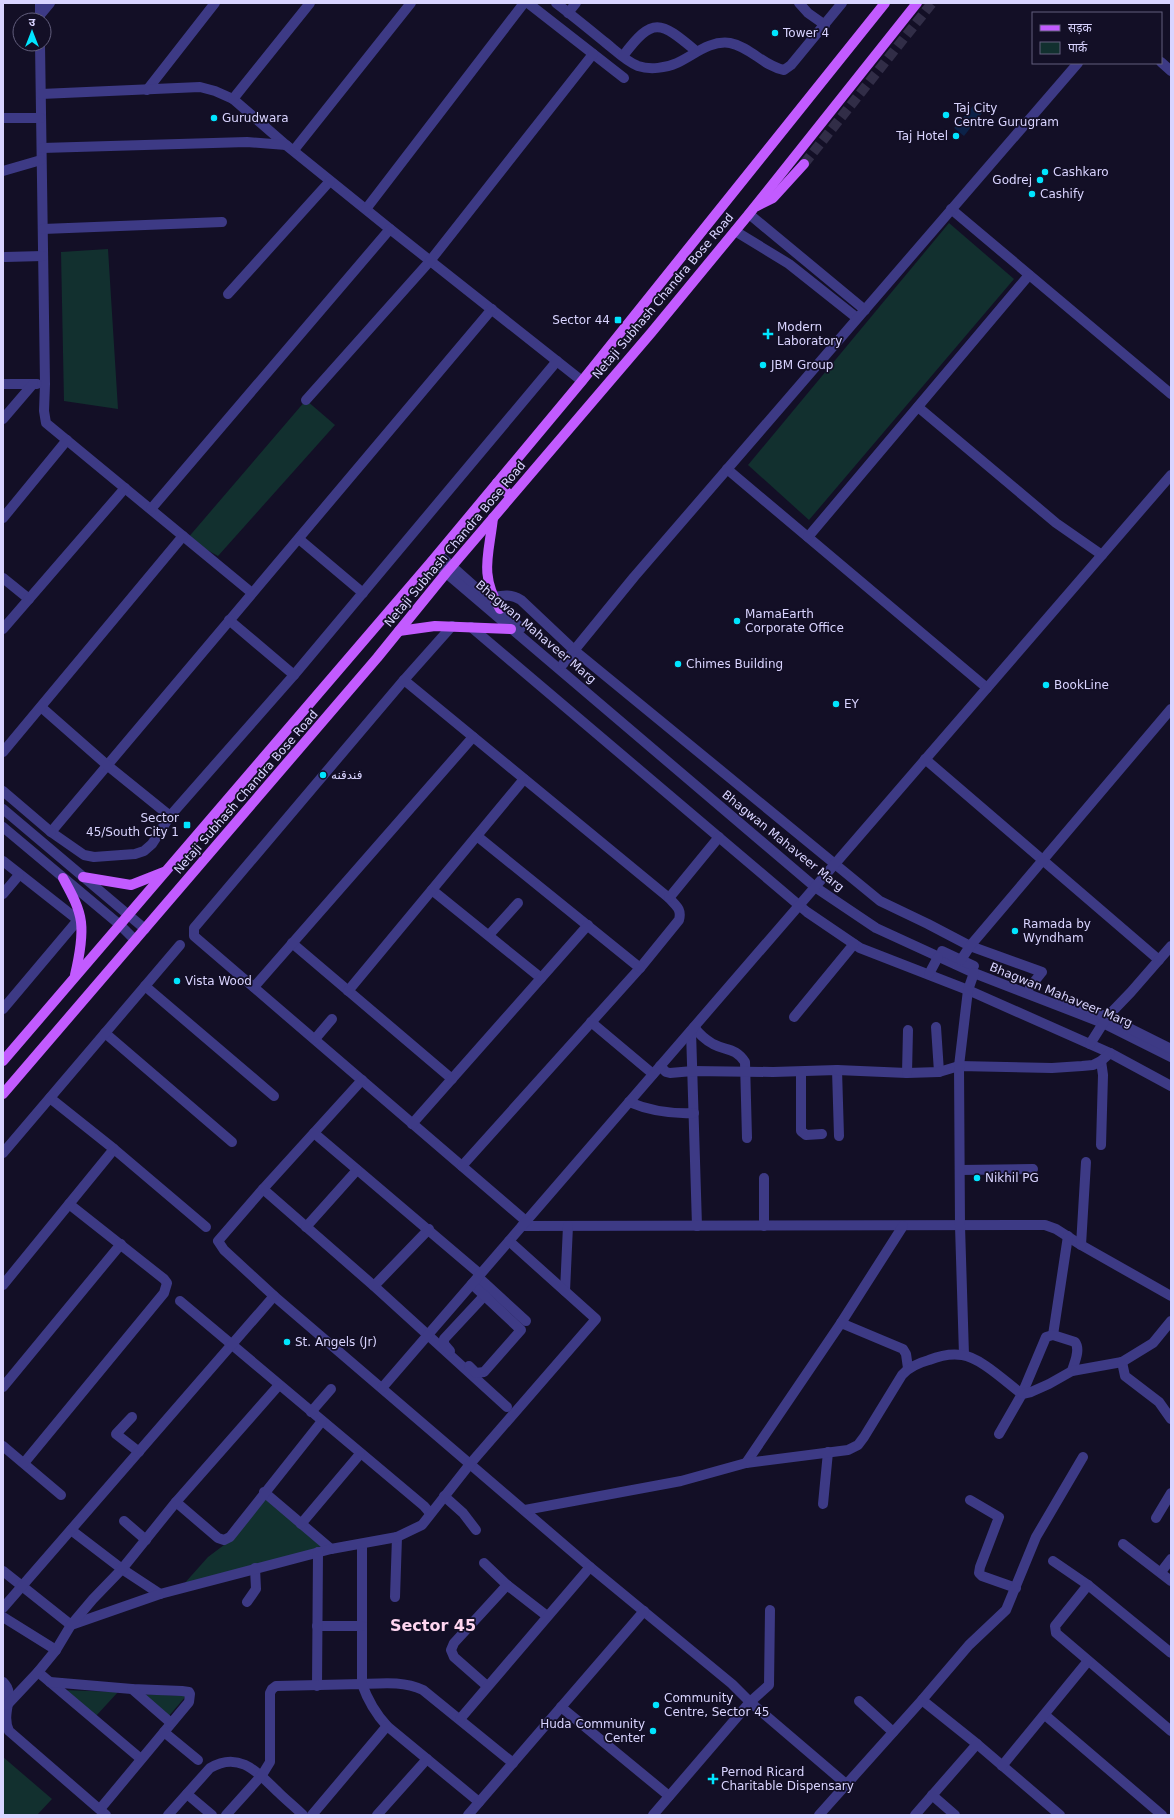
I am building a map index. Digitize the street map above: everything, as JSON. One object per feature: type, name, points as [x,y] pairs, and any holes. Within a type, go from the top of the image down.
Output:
[{"type":"main road","name":"Netaji Subhash Chandra Bose Road","points":[[3,1061],[497,483],[582,381],[885,3]]},
{"type":"main road","name":"Netaji Subhash Chandra Bose Road","points":[[3,1094],[136,940],[399,631],[511,496],[651,333],[735,231],[917,3]]},
{"type":"main road","points":[[751,211],[773,198],[804,164]]},
{"type":"main road","points":[[497,483],[511,496]]},
{"type":"main road","points":[[493,518],[487,569],[488,582],[492,597],[500,609]]},
{"type":"main road","points":[[399,631],[423,626],[511,629]]},
{"type":"main road","points":[[83,877],[131,885],[165,872]]},
{"type":"main road","points":[[63,878],[76,904],[81,922],[80,956],[75,977]]},
{"type":"street","points":[[44,12],[50,3]]},
{"type":"street","points":[[147,90],[215,3]]},
{"type":"street","points":[[233,99],[310,3]]},
{"type":"street","points":[[290,148],[411,3]]},
{"type":"street","points":[[366,209],[524,3]]},
{"type":"street","points":[[528,3],[624,78]]},
{"type":"street","points":[[556,3],[623,56],[638,66],[655,69],[676,63],[696,51],[718,43],[730,43],[743,47],[773,68],[784,70],[791,65],[842,3]]},
{"type":"street","points":[[568,13],[576,3]]},
{"type":"street","points":[[800,3],[808,13],[825,25]]},
{"type":"street","points":[[623,56],[637,37],[644,31],[652,28],[663,28],[672,31],[696,51]]},
{"type":"street","points":[[40,52],[45,384],[44,411],[46,423],[252,593]]},
{"type":"street","points":[[306,400],[430,261],[593,54]]},
{"type":"street","points":[[1162,63],[1171,71]]},
{"type":"street","points":[[563,664],[634,577],[1077,64]]},
{"type":"street","points":[[41,94],[200,87],[233,99],[330,181],[582,381]]},
{"type":"street","points":[[3,118],[41,118]]},
{"type":"street","points":[[42,148],[247,142],[290,148]]},
{"type":"street","points":[[3,171],[41,160]]},
{"type":"street","points":[[228,294],[330,181]]},
{"type":"street","points":[[951,210],[1171,394]]},
{"type":"street","points":[[751,211],[865,310]]},
{"type":"street","points":[[43,228],[222,222]]},
{"type":"street","points":[[151,509],[390,229]]},
{"type":"street","points":[[735,231],[789,264],[858,318]]},
{"type":"street","points":[[5,257],[43,256]]},
{"type":"street","points":[[808,537],[1030,275]]},
{"type":"street","points":[[51,832],[492,310]]},
{"type":"street","points":[[3,791],[51,832],[84,855],[94,857],[135,854],[144,851],[152,844],[170,816],[294,675],[557,361]]},
{"type":"street","points":[[3,384],[45,384]]},
{"type":"street","points":[[3,419],[33,384]]},
{"type":"street","points":[[918,407],[1056,523],[1102,555]]},
{"type":"street","points":[[3,518],[67,440]]},
{"type":"street","points":[[727,469],[987,688]]},
{"type":"street","points":[[382,1388],[1171,475]]},
{"type":"street","points":[[3,629],[125,488]]},
{"type":"street","points":[[3,752],[183,536]]},
{"type":"street","points":[[299,539],[363,593]]},
{"type":"street","name":"Bhagwan Mahaveer Marg","points":[[435,557],[511,629],[817,884],[876,928],[974,973],[1105,1020],[1171,1057]]},
{"type":"street","name":"Bhagwan Mahaveer Marg","points":[[449,570],[500,609],[817,884],[879,922],[961,960],[1030,987],[1171,1049]]},
{"type":"street","points":[[3,578],[29,599]]},
{"type":"street","points":[[492,597],[514,596],[574,650],[834,865],[880,901],[970,946],[1042,972],[1030,987]]},
{"type":"street","points":[[229,620],[294,675]]},
{"type":"street","points":[[452,626],[404,680],[194,928],[194,936],[462,1166],[524,1224],[568,1226],[1045,1225],[1056,1229],[1081,1245],[1171,1296]]},
{"type":"street","points":[[471,627],[799,905],[854,944],[968,990],[1090,1044],[1110,1053],[1171,1086]]},
{"type":"street","points":[[404,680],[669,898],[679,908],[681,914],[679,920],[640,968],[462,1166]]},
{"type":"street","points":[[41,707],[107,765],[170,816]]},
{"type":"street","points":[[961,960],[970,946],[1171,709]]},
{"type":"street","points":[[254,987],[473,737]]},
{"type":"street","points":[[925,760],[1044,860],[1159,960]]},
{"type":"street","points":[[348,991],[524,779]]},
{"type":"street","points":[[3,810],[145,929]]},
{"type":"street","points":[[3,827],[136,940]]},
{"type":"street","points":[[477,836],[640,968]]},
{"type":"street","points":[[669,898],[719,838]]},
{"type":"street","points":[[3,861],[78,920],[3,1009]]},
{"type":"street","points":[[3,894],[19,875]]},
{"type":"street","points":[[432,890],[541,978]]},
{"type":"street","points":[[489,936],[518,903]]},
{"type":"street","points":[[412,1124],[588,925]]},
{"type":"street","points":[[292,943],[452,1079]]},
{"type":"street","points":[[794,1017],[854,944]]},
{"type":"street","points":[[3,1153],[180,945]]},
{"type":"street","points":[[1090,1044],[1105,1020],[1171,946]]},
{"type":"street","points":[[929,974],[938,957]]},
{"type":"street","points":[[964,1355],[960,1226],[960,1066],[968,990],[974,973]]},
{"type":"street","points":[[145,986],[274,1096]]},
{"type":"street","points":[[315,1039],[332,1019]]},
{"type":"street","points":[[591,1022],[657,1070],[670,1073],[693,1071],[801,1072],[836,1070],[907,1073],[939,1072],[960,1066],[1052,1068],[1093,1065],[1110,1053]]},
{"type":"street","points":[[936,1028],[939,1072]]},
{"type":"street","points":[[692,1029],[697,1226]]},
{"type":"street","points":[[692,1029],[713,1044],[730,1049],[740,1055],[745,1062],[747,1138]]},
{"type":"street","points":[[907,1073],[908,1030]]},
{"type":"street","points":[[105,1033],[232,1142]]},
{"type":"street","points":[[1100,1061],[1103,1075],[1101,1145]]},
{"type":"street","points":[[836,1070],[839,1136]]},
{"type":"street","points":[[801,1072],[801,1131],[806,1135],[822,1134]]},
{"type":"street","points":[[362,1080],[218,1241],[224,1250],[274,1296],[590,1567],[732,1684],[750,1702],[846,1784]]},
{"type":"street","points":[[50,1098],[114,1149],[206,1227]]},
{"type":"street","points":[[629,1102],[647,1109],[677,1114],[694,1113]]},
{"type":"street","points":[[314,1133],[429,1229],[477,1278],[526,1321]]},
{"type":"street","points":[[3,1285],[114,1149]]},
{"type":"street","points":[[1081,1245],[1086,1162]]},
{"type":"street","points":[[960,1170],[1034,1169]]},
{"type":"street","points":[[306,1227],[357,1170]]},
{"type":"street","points":[[764,1178],[764,1226]]},
{"type":"street","points":[[263,1189],[374,1286],[427,1336],[507,1407]]},
{"type":"street","points":[[24,1463],[164,1293],[167,1283],[121,1244],[69,1204]]},
{"type":"street","points":[[565,1291],[568,1226]]},
{"type":"street","points":[[746,1463],[841,1323],[903,1226]]},
{"type":"street","points":[[374,1286],[429,1229]]},
{"type":"street","points":[[1053,1335],[1068,1236]]},
{"type":"street","points":[[71,1626],[160,1594],[318,1552],[362,1545],[397,1537],[422,1524],[470,1464],[596,1318],[509,1241]]},
{"type":"street","points":[[3,1387],[121,1244]]},
{"type":"street","points":[[477,1278],[485,1295],[521,1330],[484,1372],[476,1373],[445,1346],[444,1339],[485,1295]]},
{"type":"street","points":[[3,1608],[274,1296]]},
{"type":"street","points":[[180,1301],[360,1454],[424,1506],[430,1513]]},
{"type":"street","points":[[1022,1394],[1049,1384],[1072,1371],[1122,1362],[1138,1354],[1153,1343],[1171,1321]]},
{"type":"street","points":[[841,1323],[903,1349],[906,1354],[908,1368]]},
{"type":"street","points":[[999,1434],[1022,1394],[1046,1337],[1053,1335],[1075,1342],[1078,1345],[1072,1371]]},
{"type":"street","points":[[525,1510],[681,1481],[746,1463],[848,1450],[858,1445],[902,1375],[908,1368],[940,1356],[964,1355],[979,1362],[1022,1394]]},
{"type":"street","points":[[1122,1362],[1125,1376],[1159,1402],[1171,1419]]},
{"type":"street","points":[[7,1705],[56,1650],[71,1626],[93,1599],[122,1569],[176,1502],[279,1385]]},
{"type":"street","points":[[311,1412],[331,1390]]},
{"type":"street","points":[[132,1417],[116,1434],[139,1452]]},
{"type":"street","points":[[176,1502],[218,1538],[224,1540],[230,1537],[264,1492],[322,1421]]},
{"type":"street","points":[[3,1446],[62,1495]]},
{"type":"street","points":[[824,1504],[828,1452]]},
{"type":"street","points":[[301,1524],[360,1454]]},
{"type":"street","points":[[825,1813],[846,1784],[922,1700],[969,1645],[1000,1616],[1011,1600],[1036,1537],[1083,1457]]},
{"type":"street","points":[[264,1492],[331,1549]]},
{"type":"street","points":[[1156,1518],[1171,1493]]},
{"type":"street","points":[[444,1496],[463,1513],[476,1530]]},
{"type":"street","points":[[970,1500],[999,1517],[980,1567],[979,1574],[1016,1588]]},
{"type":"street","points":[[124,1521],[146,1540]]},
{"type":"street","points":[[71,1530],[122,1569],[160,1594]]},
{"type":"street","points":[[395,1597],[397,1537]]},
{"type":"street","points":[[1123,1544],[1171,1581]]},
{"type":"street","points":[[362,1545],[362,1684],[367,1700],[387,1726],[479,1802]]},
{"type":"street","points":[[317,1686],[318,1552]]},
{"type":"street","points":[[1161,1572],[1171,1560]]},
{"type":"street","points":[[1053,1561],[1088,1584],[1171,1654]]},
{"type":"street","points":[[484,1563],[507,1584],[548,1616]]},
{"type":"street","points":[[460,1719],[590,1567]]},
{"type":"street","points":[[247,1602],[256,1589],[255,1568]]},
{"type":"street","points":[[3,1571],[71,1626]]},
{"type":"street","points":[[487,1686],[454,1657],[451,1650],[454,1643],[507,1584]]},
{"type":"street","points":[[1088,1584],[1054,1629],[1058,1636],[1171,1731]]},
{"type":"street","points":[[653,1815],[750,1702],[769,1684],[770,1610]]},
{"type":"street","points":[[468,1815],[644,1612]]},
{"type":"street","points":[[3,1617],[56,1650]]},
{"type":"street","points":[[317,1626],[362,1626]]},
{"type":"street","points":[[1002,1766],[1088,1661]]},
{"type":"street","points":[[38,1672],[141,1759]]},
{"type":"street","points":[[3,1682],[7,1686],[8,1690],[4,1724],[9,1731],[103,1812],[141,1759],[189,1702],[190,1694],[188,1692],[50,1682]]},
{"type":"street","points":[[226,1815],[267,1769],[271,1753],[272,1689],[276,1686],[317,1686],[386,1682],[413,1685],[423,1690],[513,1763]]},
{"type":"street","points":[[132,1689],[171,1723]]},
{"type":"street","points":[[922,1700],[977,1744],[1060,1815]]},
{"type":"street","points":[[859,1701],[893,1732]]},
{"type":"street","points":[[561,1707],[669,1796]]},
{"type":"street","points":[[1045,1714],[1156,1813]]},
{"type":"street","points":[[312,1815],[387,1726]]},
{"type":"street","points":[[164,1732],[198,1760]]},
{"type":"street","points":[[915,1815],[977,1744]]},
{"type":"street","points":[[377,1815],[427,1759]]},
{"type":"street","points":[[168,1815],[210,1768],[217,1764],[240,1763],[250,1766],[262,1775],[303,1815]]},
{"type":"street","points":[[187,1794],[212,1815]]},
{"type":"street","points":[[932,1795],[955,1815]]},
{"type":"green space","points":[[949,223],[1014,279],[809,520],[748,465]]},
{"type":"green space","points":[[108,249],[118,409],[64,401],[61,252]]},
{"type":"green space","points":[[306,400],[335,425],[218,556],[187,539]]},
{"type":"green space","points":[[264,1495],[326,1547],[183,1585],[208,1557],[224,1545]]},
{"type":"green space","points":[[62,1690],[118,1692],[95,1717]]},
{"type":"green space","points":[[139,1694],[186,1696],[168,1717]]},
{"type":"green space","points":[[3,1757],[52,1799],[37,1815],[3,1815]]},
{"type":"water","points":[[973,106],[982,113],[964,136],[954,128]]},
{"type":"tunnel","points":[[804,164],[932,3]]},
{"type":"place","name":"Tower 4","points":[[775,33]]},
{"type":"place","name":"Taj City Centre Gurugram","points":[[946,115]]},
{"type":"place","name":"Gurudwara","points":[[214,118]]},
{"type":"place","name":"Taj Hotel","points":[[956,136]]},
{"type":"place","name":"Cashkaro","points":[[1045,172]]},
{"type":"place","name":"Godrej","points":[[1040,180]]},
{"type":"place","name":"Cashify","points":[[1032,194]]},
{"type":"place","name":"Sector 44","points":[[618,320]]},
{"type":"place","name":"Modern Laboratory","points":[[768,334]]},
{"type":"place","name":"JBM Group","points":[[763,365]]},
{"type":"place","name":"MamaEarth Corporate Office","points":[[737,621]]},
{"type":"place","name":"Chimes Building","points":[[678,664]]},
{"type":"place","name":"BookLine","points":[[1046,685]]},
{"type":"place","name":"EY","points":[[836,704]]},
{"type":"place","name":"فندقنه","points":[[323,775]]},
{"type":"place","name":"Sector 45/South City 1","points":[[187,825]]},
{"type":"place","name":"Ramada by Wyndham","points":[[1015,931]]},
{"type":"place","name":"Vista Wood","points":[[177,981]]},
{"type":"place","name":"Nikhil PG","points":[[977,1178]]},
{"type":"place","name":"St. Angels (Jr)","points":[[287,1342]]},
{"type":"place","name":"Community Centre, Sector 45","points":[[656,1705]]},
{"type":"place","name":"Huda Community Center","points":[[653,1731]]},
{"type":"place","name":"Pernod Ricard Charitable Dispensary","points":[[713,1779]]},
{"type":"district","name":"Sector 45","points":[[433,1625]]}]
